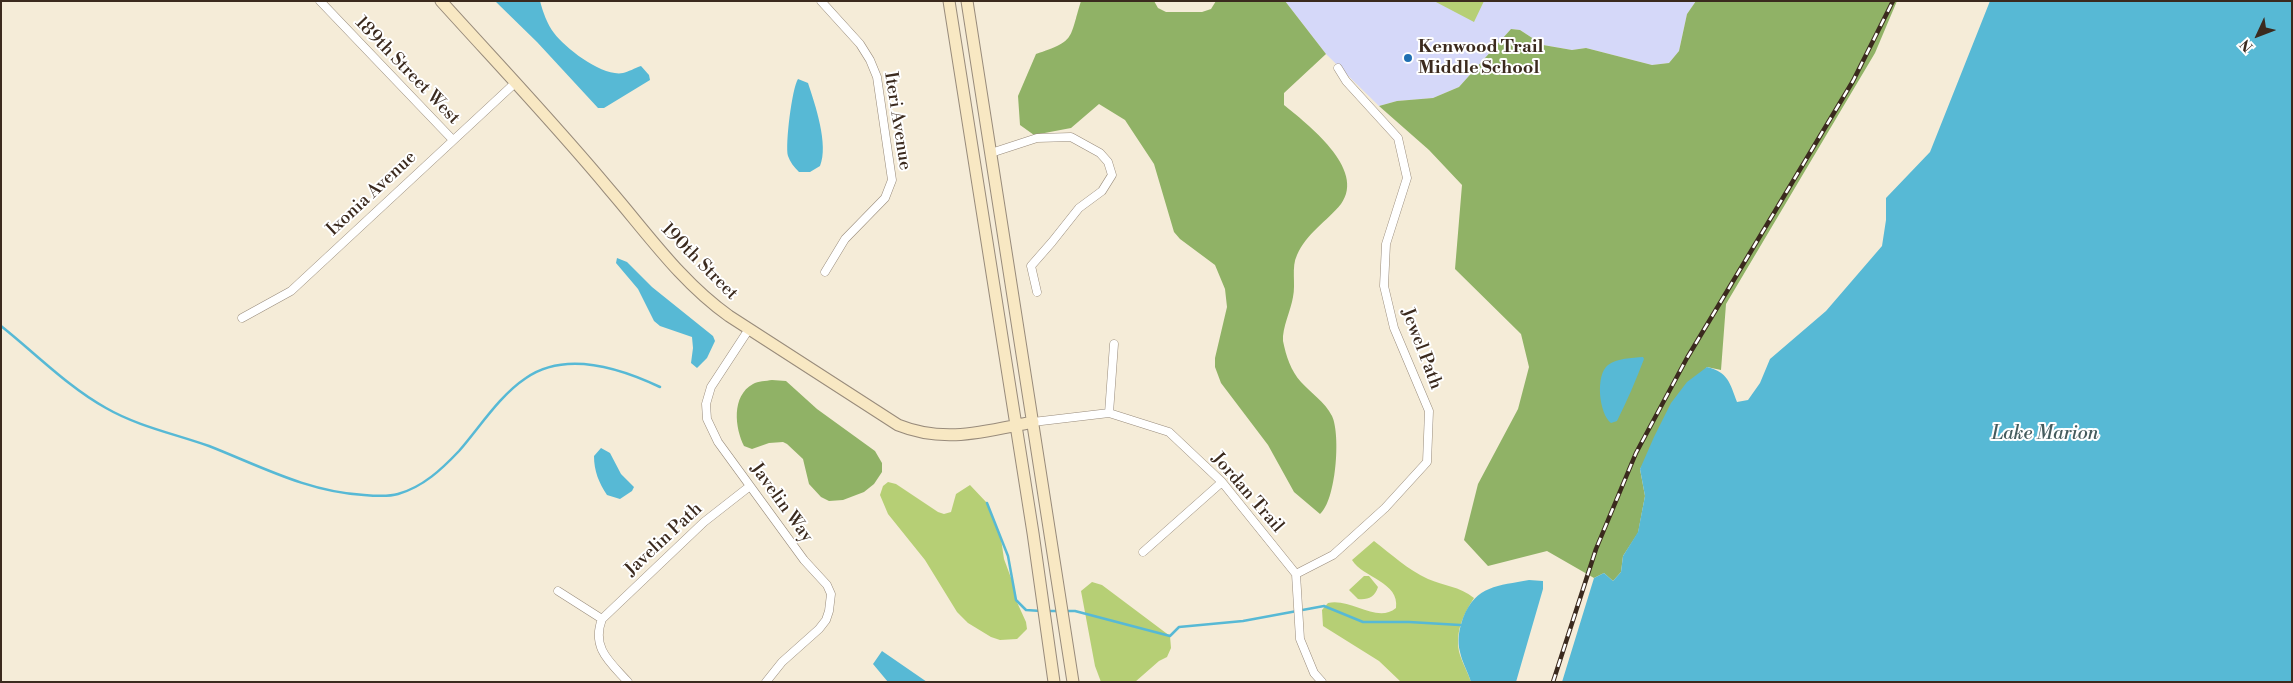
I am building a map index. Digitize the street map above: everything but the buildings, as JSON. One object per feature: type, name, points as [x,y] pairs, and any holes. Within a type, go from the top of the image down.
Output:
[{"type":"main road","name":"190th Street","points":[[441,1],[609,188],[670,263],[706,298],[749,329],[898,425],[913,431],[930,435],[950,436],[1033,422]]},
{"type":"main road","points":[[949,1],[1016,425],[1054,682]]},
{"type":"main road","points":[[967,1],[1072,682]]},
{"type":"street","name":"189th Street West","points":[[320,1],[452,139]]},
{"type":"street","name":"Iteri Avenue","points":[[820,1],[860,44],[870,60],[877,77],[892,180],[885,198],[845,239],[825,272]]},
{"type":"street","name":"Jewel Path","points":[[1296,574],[1333,555],[1385,508],[1427,462],[1430,412],[1394,328],[1384,286],[1386,244],[1407,178],[1398,138],[1346,81],[1338,68]]},
{"type":"street","name":"Ixonia Avenue","points":[[242,318],[291,291],[452,139],[515,83]]},
{"type":"street","points":[[991,153],[1037,138],[1071,137],[1100,153],[1108,162],[1112,175],[1102,190],[1079,208],[1031,266],[1037,292]]},
{"type":"street","name":"Javelin Way","points":[[749,329],[715,379],[706,404],[707,419],[713,434],[804,560],[827,585],[831,594],[831,604],[826,620],[819,629],[782,662],[768,681]]},
{"type":"street","points":[[1109,413],[1114,344]]},
{"type":"street","name":"Jordan Trail","points":[[1033,422],[1109,413],[1168,432],[1222,482],[1296,574]]},
{"type":"street","points":[[1144,552],[1222,482]]},
{"type":"street","name":"Javelin Path","points":[[602,618],[704,522],[750,486]]},
{"type":"street","points":[[1296,574],[1300,639],[1314,673],[1322,682]]},
{"type":"street","points":[[558,590],[602,618],[598,631],[599,644],[606,658],[628,682]]},
{"type":"shaded area","name":"Kenwood Trail Middle School","points":[[1285,1],[1696,1],[1687,14],[1679,51],[1669,63],[1652,65],[1586,48],[1572,50],[1543,45],[1520,30],[1511,29],[1459,87],[1433,98],[1397,101],[1379,106],[1326,54]]},
{"type":"green space","points":[[1081,1],[1154,1],[1158,8],[1166,12],[1202,12],[1211,9],[1216,1],[1285,1],[1326,54],[1284,93],[1284,105],[1319,135],[1340,162],[1346,176],[1347,190],[1341,204],[1311,234],[1301,247],[1295,260],[1293,297],[1283,336],[1289,363],[1294,373],[1326,406],[1335,425],[1336,452],[1333,482],[1330,496],[1320,514],[1294,492],[1268,445],[1221,383],[1215,367],[1215,358],[1227,307],[1225,289],[1215,265],[1180,239],[1174,232],[1154,164],[1125,120],[1099,104],[1071,128],[1034,135],[1020,125],[1018,96],[1036,54],[1065,42],[1072,31]]},
{"type":"green space","points":[[1434,1],[1484,1],[1474,22]]},
{"type":"green space","points":[[1696,1],[1897,1],[1875,53],[1726,304],[1721,370],[1707,367],[1640,469],[1645,496],[1638,533],[1623,556],[1621,572],[1613,581],[1604,573],[1594,578],[1547,551],[1488,566],[1464,540],[1478,484],[1518,409],[1529,367],[1521,334],[1455,269],[1462,185],[1429,150],[1379,106],[1397,101],[1433,98],[1459,87],[1511,29],[1520,30],[1543,45],[1572,50],[1586,48],[1652,65],[1669,63],[1679,51],[1687,14]]},
{"type":"green space","points":[[772,380],[786,381],[817,409],[875,451],[882,463],[882,472],[874,484],[864,492],[843,500],[829,501],[821,497],[809,484],[803,459],[787,444],[783,442],[769,443],[752,449],[744,446],[737,422],[738,404],[741,396],[753,384]]},
{"type":"green space","points":[[888,482],[896,484],[944,514],[951,512],[956,494],[970,485],[987,503],[1001,539],[1004,559],[1014,586],[1016,600],[1026,622],[1027,629],[1017,639],[1000,640],[991,637],[968,623],[957,612],[925,560],[888,514],[880,495],[883,486]]},
{"type":"green space","points":[[1374,541],[1421,575],[1463,591],[1474,598],[1463,618],[1458,640],[1460,655],[1471,682],[1401,682],[1379,661],[1323,626],[1322,610],[1328,603],[1337,602],[1381,613],[1389,612],[1396,608],[1396,599],[1387,586],[1357,566],[1352,560]]},
{"type":"green space","points":[[1364,576],[1369,576],[1378,587],[1371,597],[1358,599],[1349,590]]},
{"type":"green space","points":[[1092,582],[1102,585],[1170,636],[1171,648],[1167,657],[1159,661],[1135,682],[1101,682],[1095,666],[1081,591]]},
{"type":"water","points":[[495,1],[540,1],[552,29],[567,47],[576,54],[605,71],[615,73],[623,73],[641,66],[649,75],[650,80],[604,108],[598,108],[537,42]]},
{"type":"water","name":"Lake Marion","points":[[1990,1],[2292,1],[2292,682],[1562,682],[1594,578],[1604,573],[1613,581],[1621,572],[1623,556],[1638,532],[1645,496],[1640,469],[1671,403],[1687,382],[1707,367],[1724,375],[1730,384],[1737,402],[1748,400],[1760,383],[1770,359],[1826,311],[1882,246],[1886,220],[1886,198],[1930,152]]},
{"type":"water","points":[[798,79],[808,83],[822,136],[823,147],[820,166],[810,172],[799,172],[792,164],[787,150],[793,93]]},
{"type":"water","points":[[617,258],[627,262],[652,287],[713,336],[715,341],[707,358],[697,368],[691,363],[692,337],[660,326],[654,321],[638,289],[616,263]]},
{"type":"water","points":[[1643,357],[1641,367],[1621,413],[1617,421],[1611,423],[1601,403],[1600,385],[1604,370],[1608,365],[1616,361]]},
{"type":"water","points":[[601,448],[610,453],[621,474],[634,487],[632,491],[620,499],[607,495],[597,477],[594,456]]},
{"type":"water","points":[[1529,580],[1543,581],[1543,589],[1516,682],[1471,682],[1461,656],[1459,644],[1460,626],[1468,607],[1481,593],[1489,589]]},
{"type":"water","points":[[882,651],[927,682],[888,682],[873,664]]},
{"type":"waterway","points":[[1,326],[78,390],[118,414],[143,425],[209,446],[285,477],[323,489],[364,495],[394,495],[424,482],[439,471],[459,451],[490,412],[516,385],[542,370],[558,365],[593,365],[611,368],[660,387]]},
{"type":"waterway","points":[[987,503],[1008,556],[1016,600],[1026,610],[1041,611]]},
{"type":"waterway","points":[[1067,611],[1075,611],[1170,636],[1179,627],[1243,621],[1324,606],[1363,622],[1460,625]]},
{"type":"waterway","points":[[1047,611],[1059,611]]},
{"type":"railway","points":[[1553,682],[1596,549],[1636,453],[1687,358],[1853,81],[1893,1]]},
{"type":"place","name":"Kenwood Trail Middle School","points":[[1408,58]]}]
